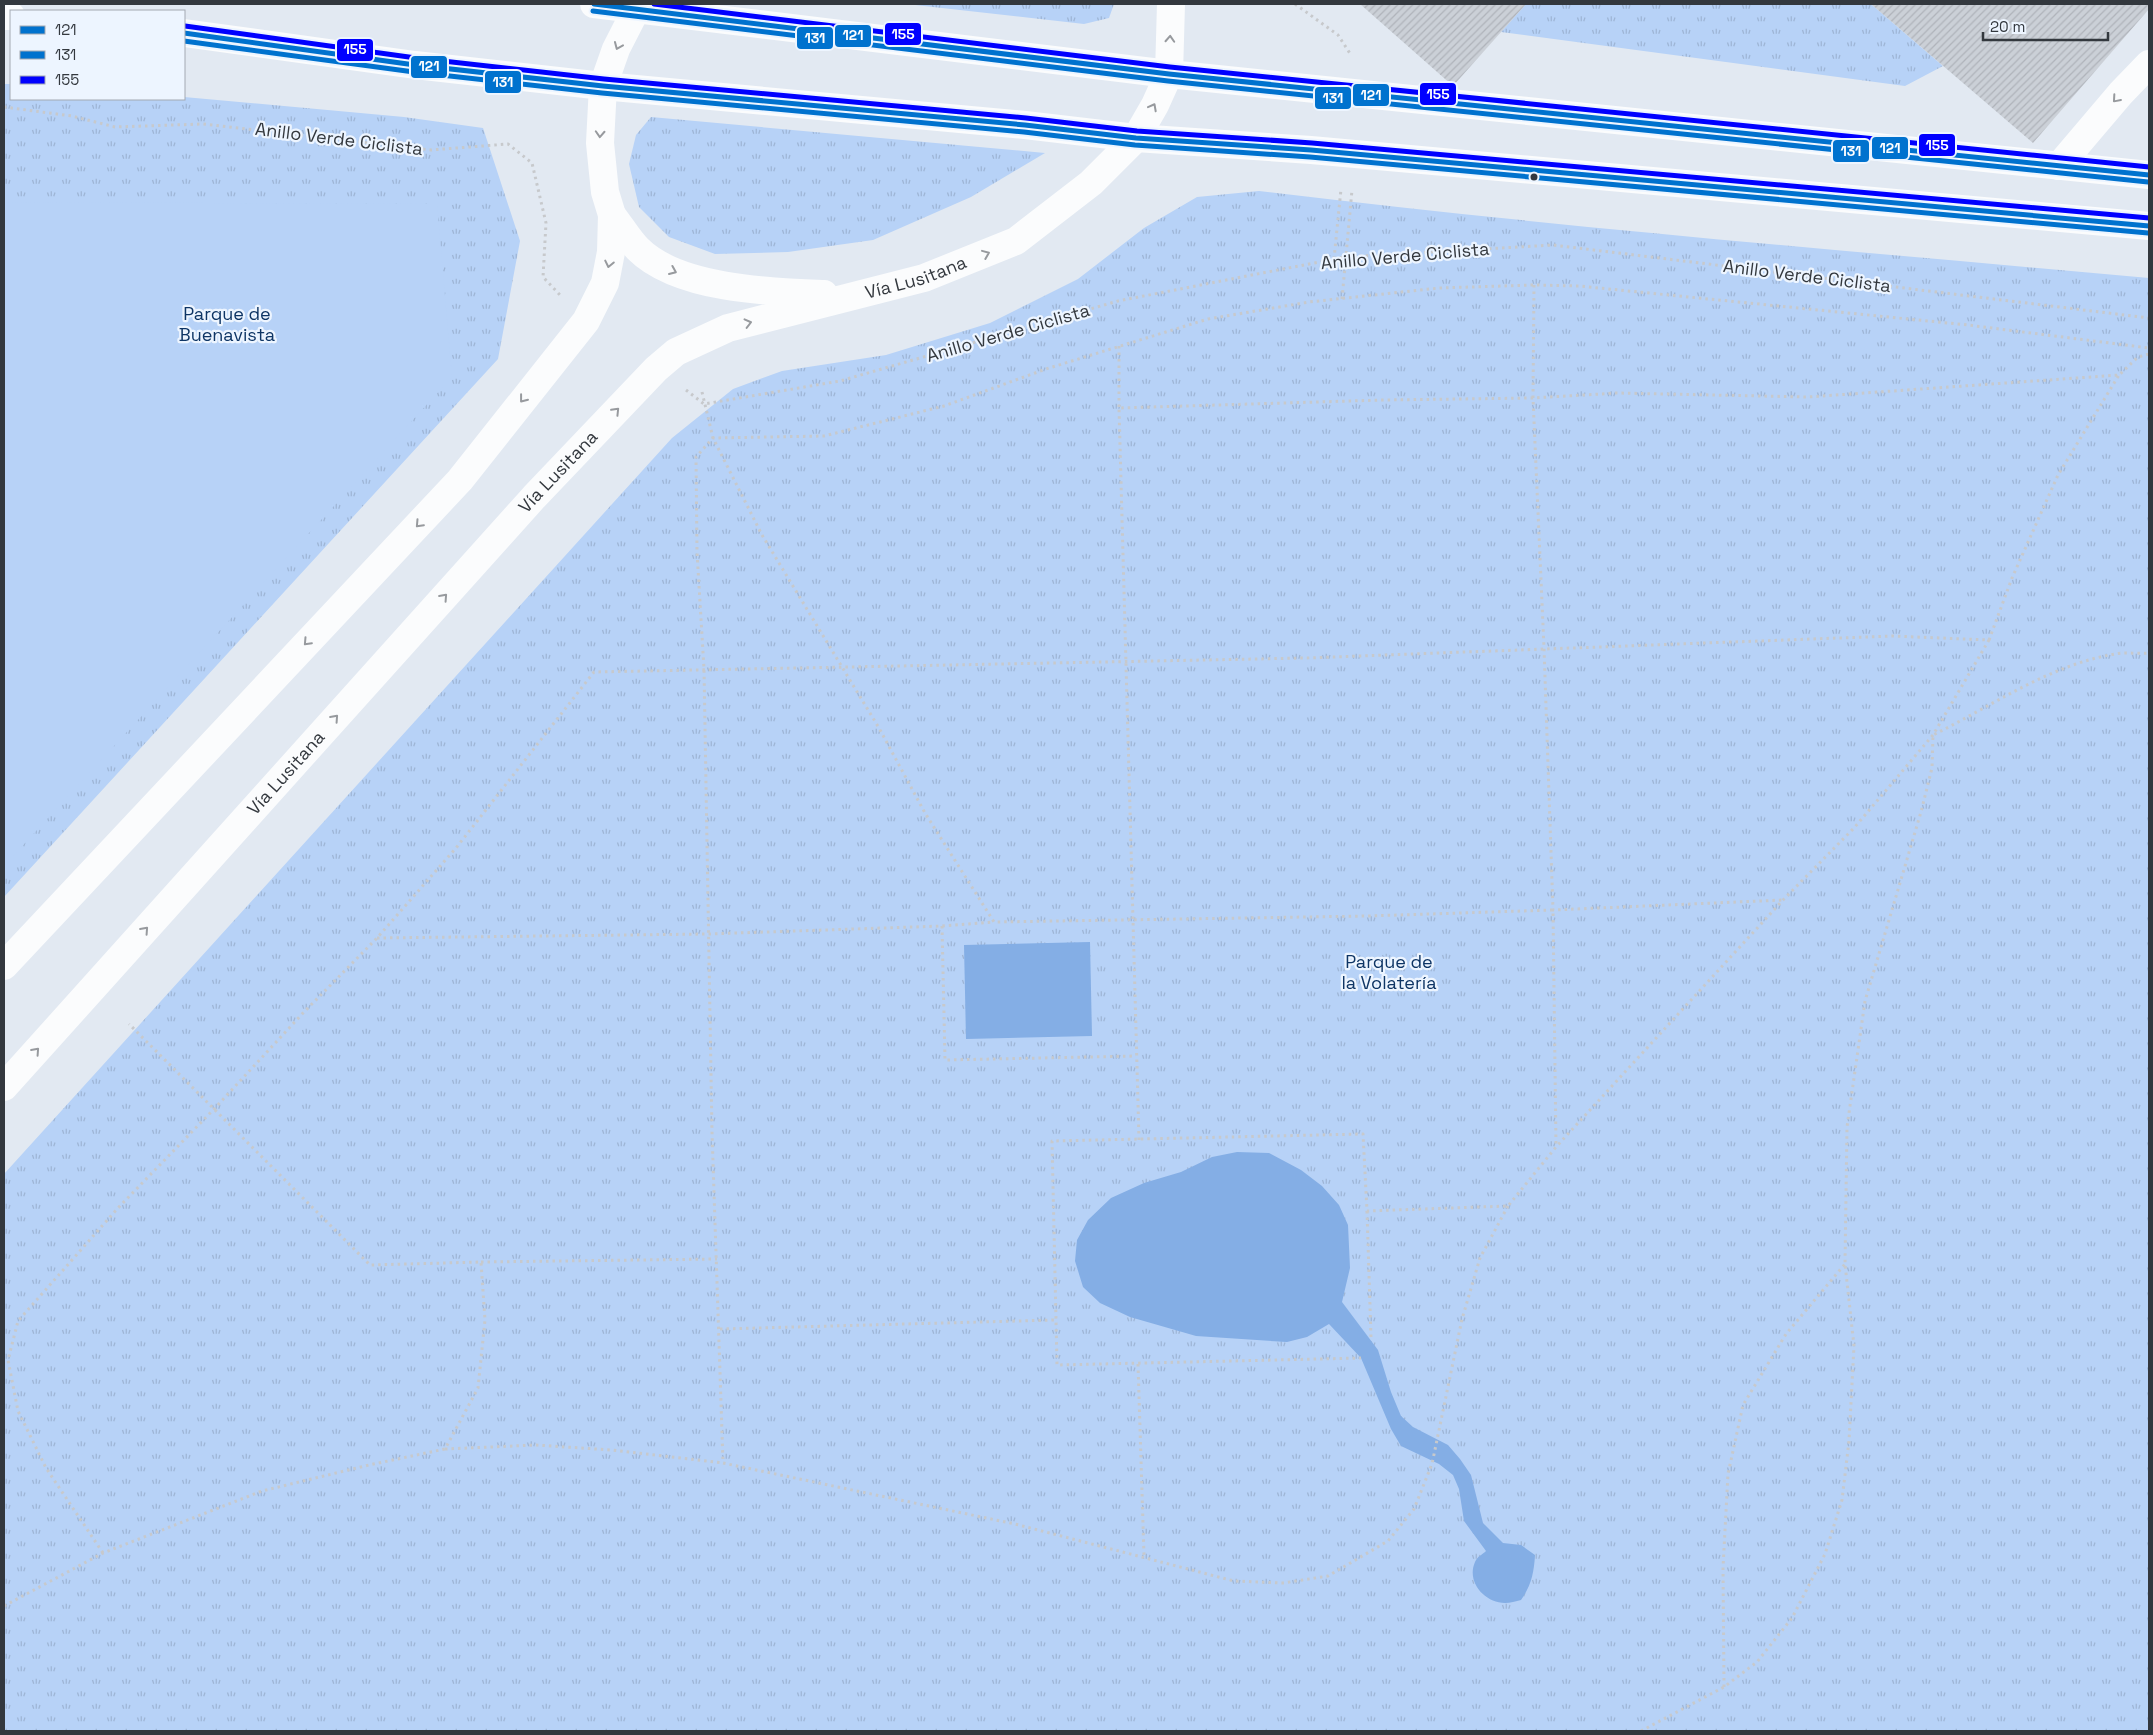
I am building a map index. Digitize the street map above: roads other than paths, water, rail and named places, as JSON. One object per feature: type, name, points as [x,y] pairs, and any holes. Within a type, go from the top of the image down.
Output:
[{"type":"main road","points":[[594,4],[637,6],[1168,74],[2149,174]]},
{"type":"main road","name":"Vía Lusitana","points":[[4,1087],[534,497],[656,368],[676,352],[728,328],[924,278],[1016,242],[1091,182],[1136,138],[1155,105],[1168,74],[1171,4]]},
{"type":"main road","points":[[4,966],[460,480],[586,321],[605,283],[611,252],[612,215],[605,192],[600,143],[603,86],[616,48],[637,6]]},
{"type":"main road","points":[[185,34],[603,86],[1025,125],[1136,138],[1311,150],[2149,226]]},
{"type":"main road","points":[[2059,166],[2121,93],[2149,64]]},
{"type":"main road","points":[[612,215],[638,249],[658,264],[690,278],[769,292],[856,295]]},
{"type":"park label","name":"Parque de Buenavista","points":[[227,324]]},
{"type":"park label","name":"Parque de la Volatería","points":[[1389,972]]}]
